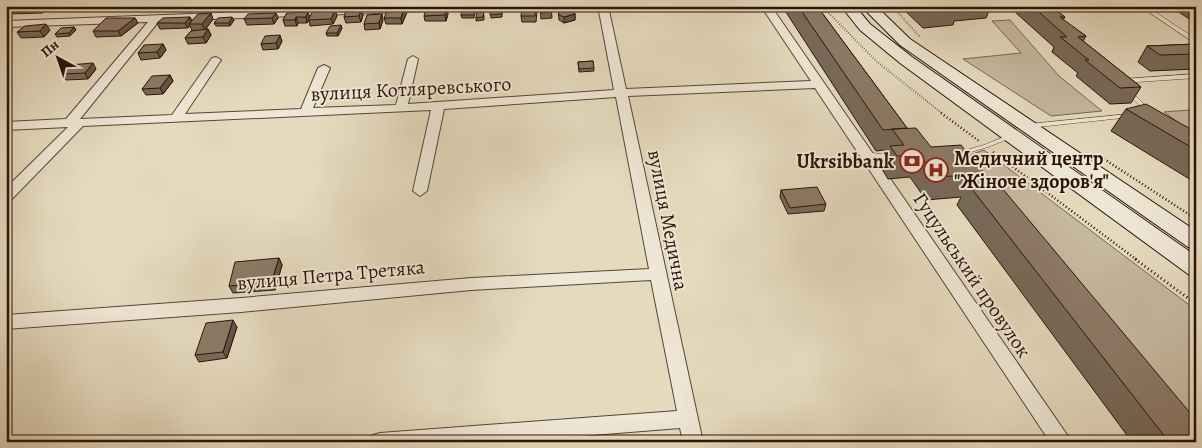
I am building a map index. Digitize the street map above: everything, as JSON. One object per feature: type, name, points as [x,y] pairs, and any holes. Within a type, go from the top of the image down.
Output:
[{"type":"street","points":[[6,24],[482,6]]},
{"type":"street","name":"вулиця Медична","points":[[603,6],[693,442]]},
{"type":"street","name":"Гуцульський провулок","points":[[766,6],[817,84],[1062,442]]},
{"type":"street","points":[[848,6],[865,27],[906,60],[1196,242]]},
{"type":"street","points":[[868,6],[906,42],[1196,268]]},
{"type":"street","points":[[6,197],[74,123],[156,18]]},
{"type":"street","points":[[175,119],[216,60]]},
{"type":"street","points":[[401,108],[413,60]]},
{"type":"street","points":[[305,113],[324,68]]},
{"type":"street","name":"вулиця Котляревського","points":[[6,126],[305,113],[622,93],[817,84]]},
{"type":"street","points":[[420,191],[438,106]]},
{"type":"street","name":"вулиця Петра Третяка","points":[[6,322],[241,305],[471,284],[659,274]]},
{"type":"street","points":[[380,442],[688,419]]},
{"type":"lane","points":[[1142,6],[1196,42]]},
{"type":"lane","points":[[946,155],[986,146],[1019,131],[1139,115],[1144,112],[1142,105],[1118,81],[1196,77]]},
{"type":"lane","points":[[1105,119],[1113,124]]},
{"type":"lane","points":[[865,154],[888,157]]},
{"type":"path","points":[[822,6],[837,26],[863,51],[1196,304]]},
{"type":"shaded area","points":[[1010,20],[1059,76],[1102,111],[1051,116],[963,59],[1021,53],[992,21]]},
{"type":"shaded area","points":[[1189,110],[1196,116],[1196,136],[1164,112]]},
{"type":"shaded area","points":[[984,150],[1196,310],[1196,442],[956,160]]},
{"type":"building","points":[[405,6],[401,18],[384,18],[388,9]]},
{"type":"building","points":[[522,6],[536,6],[535,16],[521,16]]},
{"type":"building","points":[[540,6],[551,6],[552,12],[541,13]]},
{"type":"building","points":[[558,6],[573,6],[575,14],[564,17],[559,15]]},
{"type":"building","points":[[798,6],[817,6],[907,128],[883,130]]},
{"type":"building","points":[[928,6],[951,6],[930,8]]},
{"type":"building","points":[[1032,6],[1050,6],[1065,17],[1060,17],[1086,36],[1078,37],[1141,87],[1120,88],[1060,37],[1067,37]]},
{"type":"building","points":[[1188,6],[1196,6],[1196,11]]},
{"type":"building","points":[[447,8],[445,15],[424,16],[426,9]]},
{"type":"building","points":[[462,9],[475,9],[474,15],[461,15]]},
{"type":"building","points":[[502,9],[502,14],[490,15],[490,10]]},
{"type":"building","points":[[335,10],[331,19],[308,20],[313,11]]},
{"type":"building","points":[[346,10],[361,10],[359,16],[344,17]]},
{"type":"building","points":[[308,12],[306,17],[296,17],[295,20],[283,20],[287,13]]},
{"type":"building","points":[[477,12],[484,12],[483,17],[476,18]]},
{"type":"building","points":[[211,13],[202,24],[189,24],[198,14]]},
{"type":"building","points":[[276,13],[272,18],[244,19],[248,14]]},
{"type":"building","points":[[382,14],[379,23],[364,24],[367,15]]},
{"type":"building","points":[[190,17],[185,23],[157,23],[163,18]]},
{"type":"building","points":[[232,17],[229,23],[214,23],[218,18]]},
{"type":"building","points":[[106,18],[135,18],[118,31],[93,31]]},
{"type":"building","points":[[46,24],[40,31],[17,32],[25,26]]},
{"type":"building","points":[[341,25],[337,33],[326,33],[330,26]]},
{"type":"building","points":[[74,27],[69,33],[55,34],[61,28]]},
{"type":"building","points":[[208,29],[203,37],[185,38],[191,31]]},
{"type":"building","points":[[280,35],[276,43],[261,44],[265,36]]},
{"type":"building","points":[[163,44],[157,52],[138,53],[144,45]]},
{"type":"building","points":[[1196,44],[1196,54],[1160,55],[1147,46]]},
{"type":"building","points":[[593,61],[594,68],[579,69],[578,62]]},
{"type":"building","points":[[93,63],[85,73],[62,74],[69,65]]},
{"type":"building","points":[[170,75],[160,88],[142,89],[152,76]]},
{"type":"building","points":[[1146,104],[1196,132],[1196,150],[1126,109]]},
{"type":"building","points":[[916,128],[931,147],[961,145],[985,174],[936,177],[920,155],[897,156],[890,146],[904,145],[892,129]]},
{"type":"building","points":[[997,182],[1196,420],[1196,442],[1169,442],[968,184]]},
{"type":"building","points":[[817,187],[826,204],[790,208],[781,190]]},
{"type":"building","points":[[279,258],[271,283],[229,286],[235,262]]},
{"type":"building","points":[[233,320],[223,352],[195,355],[206,323]]},
{"type":"place","name":"Ukrsibbank","points":[[912,161]]},
{"type":"place","name":"Медичний центр \"Жіноче здоров'я\"","points":[[936,170]]}]
